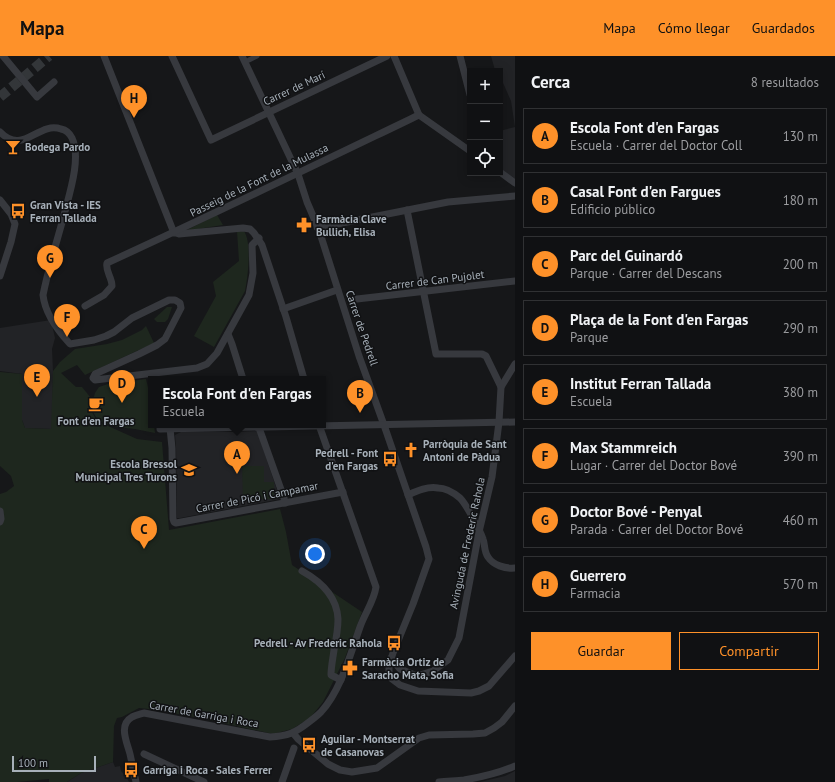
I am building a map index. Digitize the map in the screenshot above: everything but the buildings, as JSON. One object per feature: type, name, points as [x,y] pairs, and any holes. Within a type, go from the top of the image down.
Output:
[{"type":"street","points":[[3,56],[37,97],[54,82]]},
{"type":"street","points":[[104,56],[174,233],[179,234],[243,228],[250,229],[260,242],[286,317],[303,376]]},
{"type":"street","name":"Carrer de Marí","points":[[172,56],[211,140],[387,56]]},
{"type":"street","name":"Carrer de Pedrell","points":[[242,56],[298,174],[429,559],[391,658],[389,672],[392,679],[400,685],[418,691],[471,693],[488,686],[515,656]]},
{"type":"street","points":[[249,60],[257,56]]},
{"type":"street","points":[[394,56],[419,114],[467,149]]},
{"type":"street","points":[[460,56],[467,83]]},
{"type":"street","name":"Passeig de la Font de la Mulassa","points":[[84,306],[104,295],[112,286],[112,280],[106,268],[107,263],[298,174],[419,114]]},
{"type":"street","points":[[0,132],[9,139],[22,140],[48,128],[56,127],[67,132],[73,140],[75,146],[76,157],[74,178],[43,296],[45,306],[49,314],[70,344],[94,340],[106,336],[114,332],[132,318],[169,300],[175,300],[180,303],[181,308],[165,339],[139,354],[98,372],[93,378],[95,380],[197,368],[207,364],[217,352],[228,334],[249,295],[253,273],[252,245],[260,242]]},
{"type":"street","points":[[503,174],[515,183]]},
{"type":"street","points":[[317,227],[448,202],[515,196]]},
{"type":"street","points":[[0,200],[11,214],[15,224],[0,276]]},
{"type":"street","points":[[407,210],[436,354],[482,354],[486,356],[501,387]]},
{"type":"street","name":"Carrer de Can Pujolet","points":[[357,300],[515,281]]},
{"type":"street","points":[[283,309],[337,290]]},
{"type":"street","points":[[228,334],[242,376]]},
{"type":"street","name":"Avinguda de Frederic Rahola","points":[[391,658],[400,669],[417,676],[433,671],[448,660],[459,638],[492,477],[499,422],[501,387],[515,364]]},
{"type":"street","points":[[326,425],[515,422]]},
{"type":"street","points":[[160,429],[170,428]]},
{"type":"street","name":"Carrer de Picó i Campamar","points":[[170,428],[174,522],[178,523],[343,492]]},
{"type":"street","points":[[259,428],[285,503]]},
{"type":"street","points":[[320,428],[376,587],[341,680],[332,697],[320,713],[293,733],[328,764],[340,770],[352,772],[377,768],[419,738],[429,735],[485,733],[502,722],[515,706]]},
{"type":"street","points":[[408,495],[422,489],[437,487],[450,491],[460,498],[471,515],[483,539],[487,556],[498,566],[515,568]]},
{"type":"street","points":[[0,511],[0,522]]},
{"type":"street","points":[[302,571],[324,587],[335,605],[338,627],[331,675],[341,680]]},
{"type":"street","name":"Carrer de Garriga i Roca","points":[[136,782],[124,734],[124,727],[133,716],[144,713],[270,737],[293,733]]},
{"type":"street","points":[[282,782],[294,748]]},
{"type":"street","points":[[144,754],[204,782]]},
{"type":"street","points":[[439,782],[486,776],[505,771],[515,766]]},
{"type":"shaded area","points":[[491,56],[515,56],[515,127],[511,101],[503,83],[503,68],[494,68]]},
{"type":"shaded area","points":[[515,127],[515,179],[503,170],[503,130]]},
{"type":"shaded area","points":[[217,215],[223,225],[185,231]]},
{"type":"shaded area","points":[[237,231],[244,231],[248,243],[248,269],[245,291],[214,347],[194,336],[216,296],[213,282],[239,261]]},
{"type":"shaded area","points":[[167,307],[172,307],[168,319],[165,322],[157,322],[154,319]]},
{"type":"shaded area","points":[[51,320],[55,338],[52,349],[52,429],[25,428],[22,420],[22,374],[0,371],[0,328]]},
{"type":"shaded area","points":[[146,326],[154,343],[85,375],[77,365],[61,373],[76,387],[82,387],[91,398],[89,407],[97,421],[137,439],[162,442],[169,530],[280,509],[292,565],[362,612],[345,658],[323,702],[310,718],[292,729],[273,734],[158,710],[139,708],[117,718],[114,726],[113,762],[81,773],[67,782],[49,782],[49,779],[0,782],[0,494],[6,492],[14,486],[11,476],[0,466],[0,372],[22,374],[22,420],[25,428],[51,429],[53,371],[60,362],[75,349],[122,340],[142,330]]},
{"type":"shaded area","points":[[146,379],[148,387],[148,428],[154,428],[155,433],[116,427],[98,421],[91,408],[95,393],[99,387],[108,384]]},
{"type":"shaded area","points":[[183,431],[257,431],[280,499],[177,518],[175,435]]},
{"type":"shaded area","points":[[242,466],[264,466],[264,482],[274,482],[274,499],[243,499]]},
{"type":"shaded area","points":[[113,762],[115,767],[120,766],[121,771],[129,782],[67,782],[81,773]]},
{"type":"shaded area","points":[[515,771],[515,782],[480,782],[505,776]]},
{"type":"tunnel","points":[[0,97],[49,56]]},
{"type":"place","name":"Guerrero","points":[[134,118]]},
{"type":"place","name":"Bodega Pardo","points":[[13,147]]},
{"type":"place","name":"Gran Vista - IES Ferran Tallada","points":[[18,211]]},
{"type":"place","name":"Farmàcia Clave Bullich, Elisa","points":[[304,225]]},
{"type":"place","name":"Doctor Bové - Penyal","points":[[50,278]]},
{"type":"place","name":"Max Stammreich","points":[[67,337]]},
{"type":"place","name":"Institut Ferran Tallada","points":[[37,397]]},
{"type":"place","name":"Plaça de la Font d'en Fargas","points":[[122,403]]},
{"type":"place","name":"Font d'en Fargas","points":[[96,404]]},
{"type":"place","name":"Casal Font d'en Fargues","points":[[360,413]]},
{"type":"place","name":"Parròquia de Sant Antoni de Pàdua","points":[[411,450]]},
{"type":"place","name":"Pedrell - Font d'en Fargas","points":[[390,459]]},
{"type":"place","name":"Escola Bressol Municipal Tres Turons","points":[[189,470]]},
{"type":"place","name":"Escola Font d'en Fargas","points":[[237,474]]},
{"type":"place","name":"Parc del Guinardó","points":[[144,549]]},
{"type":"place","name":"Pedrell - Av Frederic Rahola","points":[[394,643]]},
{"type":"place","name":"Farmàcia Ortiz de Saracho Mata, Sofia","points":[[350,668]]},
{"type":"place","name":"Aguilar - Montserrat de Casanovas","points":[[309,745]]},
{"type":"place","name":"Garriga i Roca - Sales Ferrer","points":[[131,770]]}]
